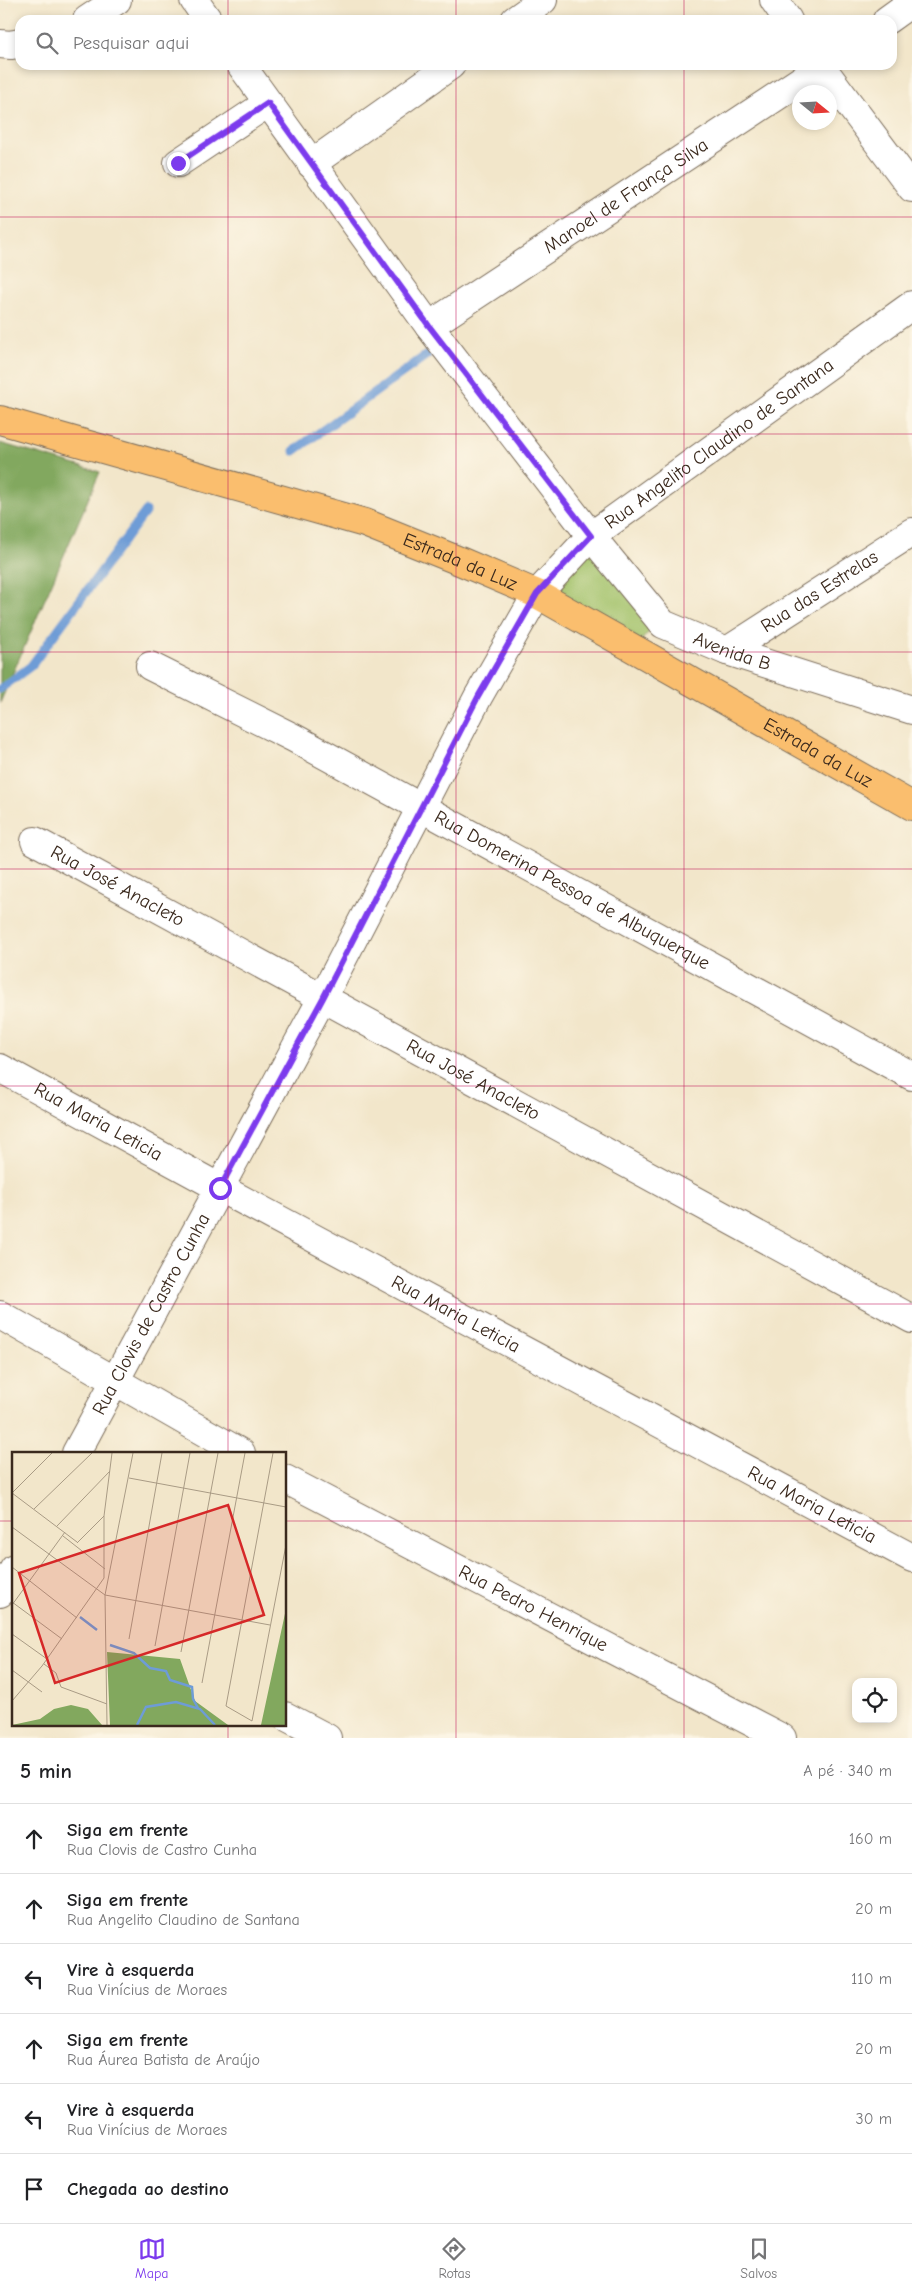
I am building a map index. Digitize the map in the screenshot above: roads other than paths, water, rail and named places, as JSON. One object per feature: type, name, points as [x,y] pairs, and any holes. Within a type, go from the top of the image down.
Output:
[{"type":"main road","name":"Estrada da Luz","points":[[0,420],[365,523],[537,594],[912,806]]},
{"type":"street","points":[[95,15],[117,0]]},
{"type":"street","points":[[194,0],[204,15]]},
{"type":"street","points":[[522,15],[543,0]]},
{"type":"street","points":[[774,0],[784,15]]},
{"type":"street","points":[[894,15],[912,2]]},
{"type":"street","points":[[0,44],[15,44]]},
{"type":"street","name":"Avenida B","points":[[245,70],[429,326],[591,536],[663,624],[727,651],[912,710]]},
{"type":"street","points":[[311,164],[444,70]]},
{"type":"street","name":"Manoel de França Silva","points":[[429,326],[816,70]]},
{"type":"street","points":[[825,70],[912,188]]},
{"type":"street","points":[[178,163],[268,103]]},
{"type":"street","name":"Rua Angelito Claudino de Santana","points":[[537,594],[591,536],[912,305]]},
{"type":"street","name":"Rua das Estrelas","points":[[727,651],[912,532]]},
{"type":"street","name":"Rua Clovis de Castro Cunha","points":[[77,1452],[323,998],[478,697],[537,594]]},
{"type":"street","name":"Rua Domerina Pessoa de Albuquerque","points":[[150,666],[294,738],[912,1076]]},
{"type":"street","name":"Rua José Anacleto","points":[[35,841],[912,1319]]},
{"type":"street","name":"Rua Maria Leticia","points":[[0,1068],[220,1188],[912,1558]]},
{"type":"street","points":[[0,1315],[238,1452]]},
{"type":"street","name":"Rua Pedro Henrique","points":[[286,1480],[782,1738]]},
{"type":"street","points":[[0,1563],[12,1569]]},
{"type":"street","points":[[0,1593],[12,1573]]},
{"type":"street","points":[[286,1717],[327,1738]]},
{"type":"waterway","points":[[294,451],[428,354]]},
{"type":"waterway","points":[[0,689],[31,666],[146,511]]}]
